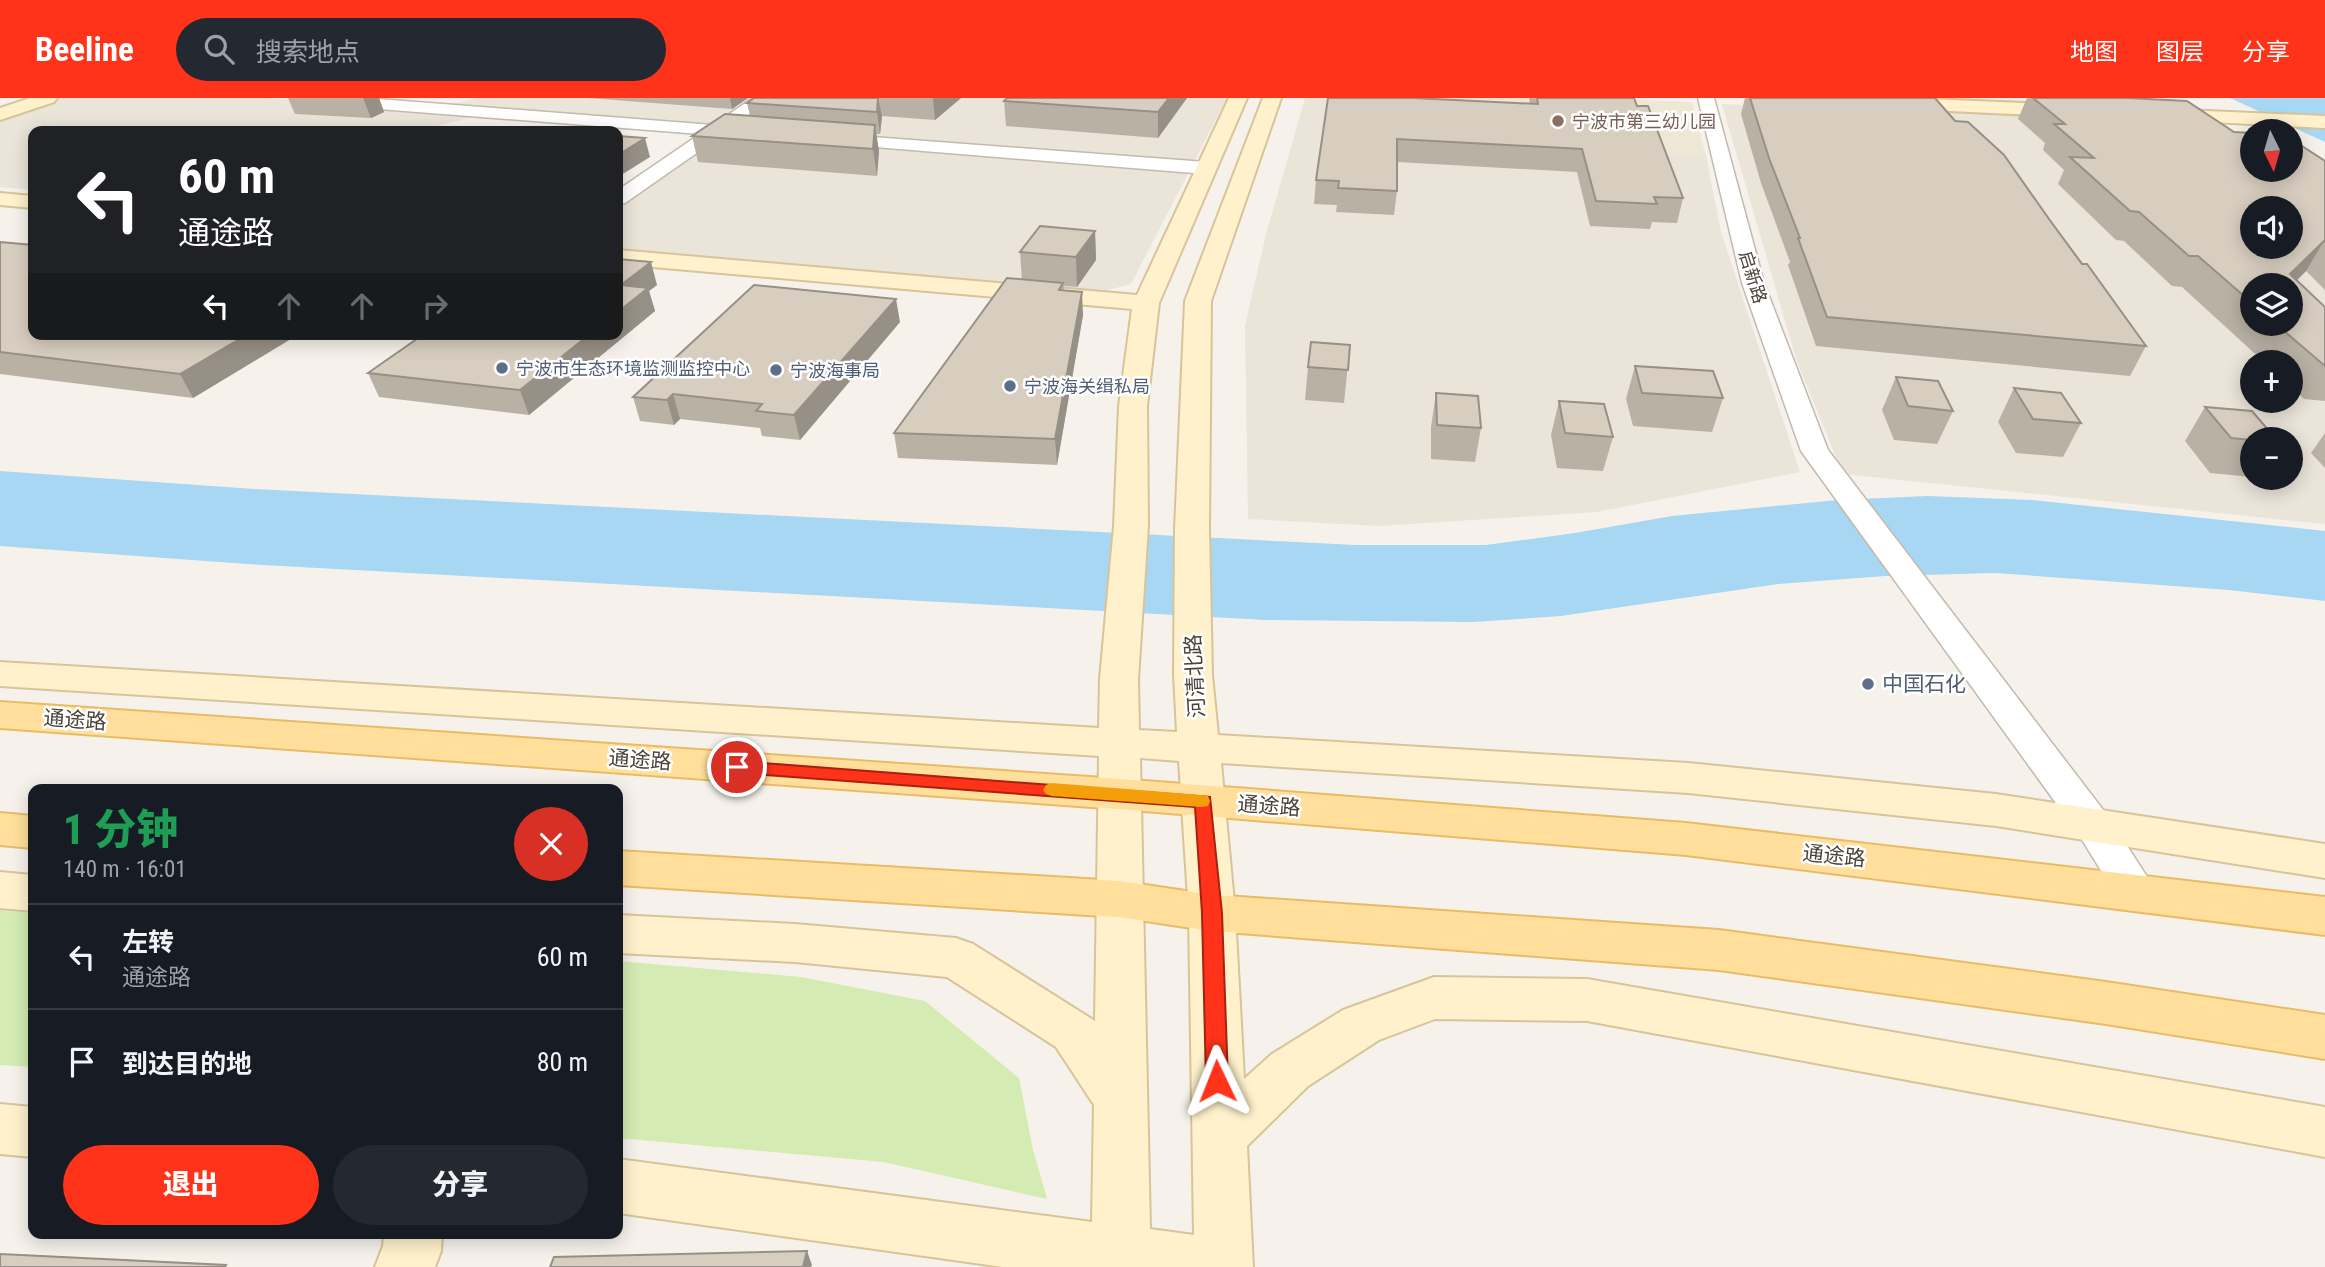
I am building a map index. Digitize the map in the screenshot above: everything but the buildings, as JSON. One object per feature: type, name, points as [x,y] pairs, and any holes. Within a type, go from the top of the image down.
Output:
[{"type":"main road","points":[[0,114],[48,98]]},
{"type":"main road","points":[[1121,1261],[1119,679],[1131,526],[1133,406],[1146,303],[1238,98]]},
{"type":"main road","name":"河清北路","points":[[1224,1267],[1212,913],[1193,675],[1192,529],[1198,301],[1272,98]]},
{"type":"main road","points":[[1782,98],[2098,112]]},
{"type":"main road","points":[[2070,98],[2083,99]]},
{"type":"main road","points":[[2325,108],[2214,103],[2143,107],[2231,118],[2325,122]]},
{"type":"main road","points":[[0,199],[28,202]]},
{"type":"main road","points":[[623,257],[1146,303]]},
{"type":"main road","points":[[0,674],[1199,750],[1688,778],[1996,810],[2325,861]]},
{"type":"main road","name":"通途路","points":[[0,715],[1119,794],[1686,839],[2325,916]]},
{"type":"main road","points":[[0,829],[28,832]]},
{"type":"main road","points":[[623,868],[1119,899],[1212,913],[1719,950],[2106,1003],[2325,1037]]},
{"type":"main road","points":[[0,890],[28,893]]},
{"type":"main road","points":[[623,934],[795,943],[956,958],[1074,1032],[1121,1101]]},
{"type":"main road","points":[[1219,1137],[1290,1070],[1361,1025],[1434,998],[1587,1000],[2325,1132]]},
{"type":"main road","points":[[0,1129],[28,1132]]},
{"type":"main road","points":[[623,1187],[1121,1261],[1212,1267]]},
{"type":"main road","points":[[404,1267],[412,1251],[413,1239]]},
{"type":"street","points":[[302,98],[762,134]]},
{"type":"street","points":[[438,126],[498,98]]},
{"type":"street","points":[[623,196],[764,98]]},
{"type":"street","name":"启新路","points":[[1706,98],[1753,283],[1815,451],[2093,825],[2136,892]]},
{"type":"street","points":[[817,138],[1206,168]]},
{"type":"shaded area","points":[[57,98],[267,98],[429,111],[476,98],[1227,98],[1131,284],[1101,292],[623,248],[623,204],[719,137],[623,128],[623,126],[480,115],[437,126],[28,126],[28,190],[0,187],[0,117]]},
{"type":"shaded area","points":[[1305,98],[1418,98],[1421,139],[1706,156],[1721,232],[1800,472],[1597,512],[1380,526],[1248,519],[1245,326],[1266,234]]},
{"type":"shaded area","name":"宁波市第三幼儿园","points":[[1418,98],[1590,98],[1692,102],[1706,156],[1420,139]]},
{"type":"shaded area","points":[[1722,104],[2190,123],[2240,161],[2240,182],[2303,182],[2303,168],[2325,165],[2325,524],[1843,474],[1797,362]]},
{"type":"green space","points":[[0,910],[28,913],[28,1067],[0,1065]]},
{"type":"green space","points":[[623,961],[801,977],[925,1001],[1019,1078],[1033,1150],[1047,1199],[884,1162],[623,1138]]},
{"type":"water","points":[[2230,98],[2325,98],[2325,142],[2303,132],[2303,119],[2275,119]]},
{"type":"water","points":[[0,471],[254,489],[1356,545],[1486,545],[1672,516],[1838,500],[1928,496],[2032,500],[2325,531],[2325,601],[2229,590],[1995,573],[1885,576],[1778,584],[1561,616],[1473,622],[1266,620],[247,564],[0,546]]},
{"type":"slow traffic","points":[[1052,790],[1201,801]]},
{"type":"place","name":"宁波市第三幼儿园","points":[[1558,121]]},
{"type":"place","name":"宁波市生态环境监测监控中心","points":[[502,368]]},
{"type":"place","name":"宁波海事局","points":[[776,370]]},
{"type":"place","name":"宁波海关缉私局","points":[[1010,386]]},
{"type":"place","name":"中国石化","points":[[1868,684]]},
{"type":"route","points":[[737,767],[1203,801],[1212,913],[1217,1081]]}]
